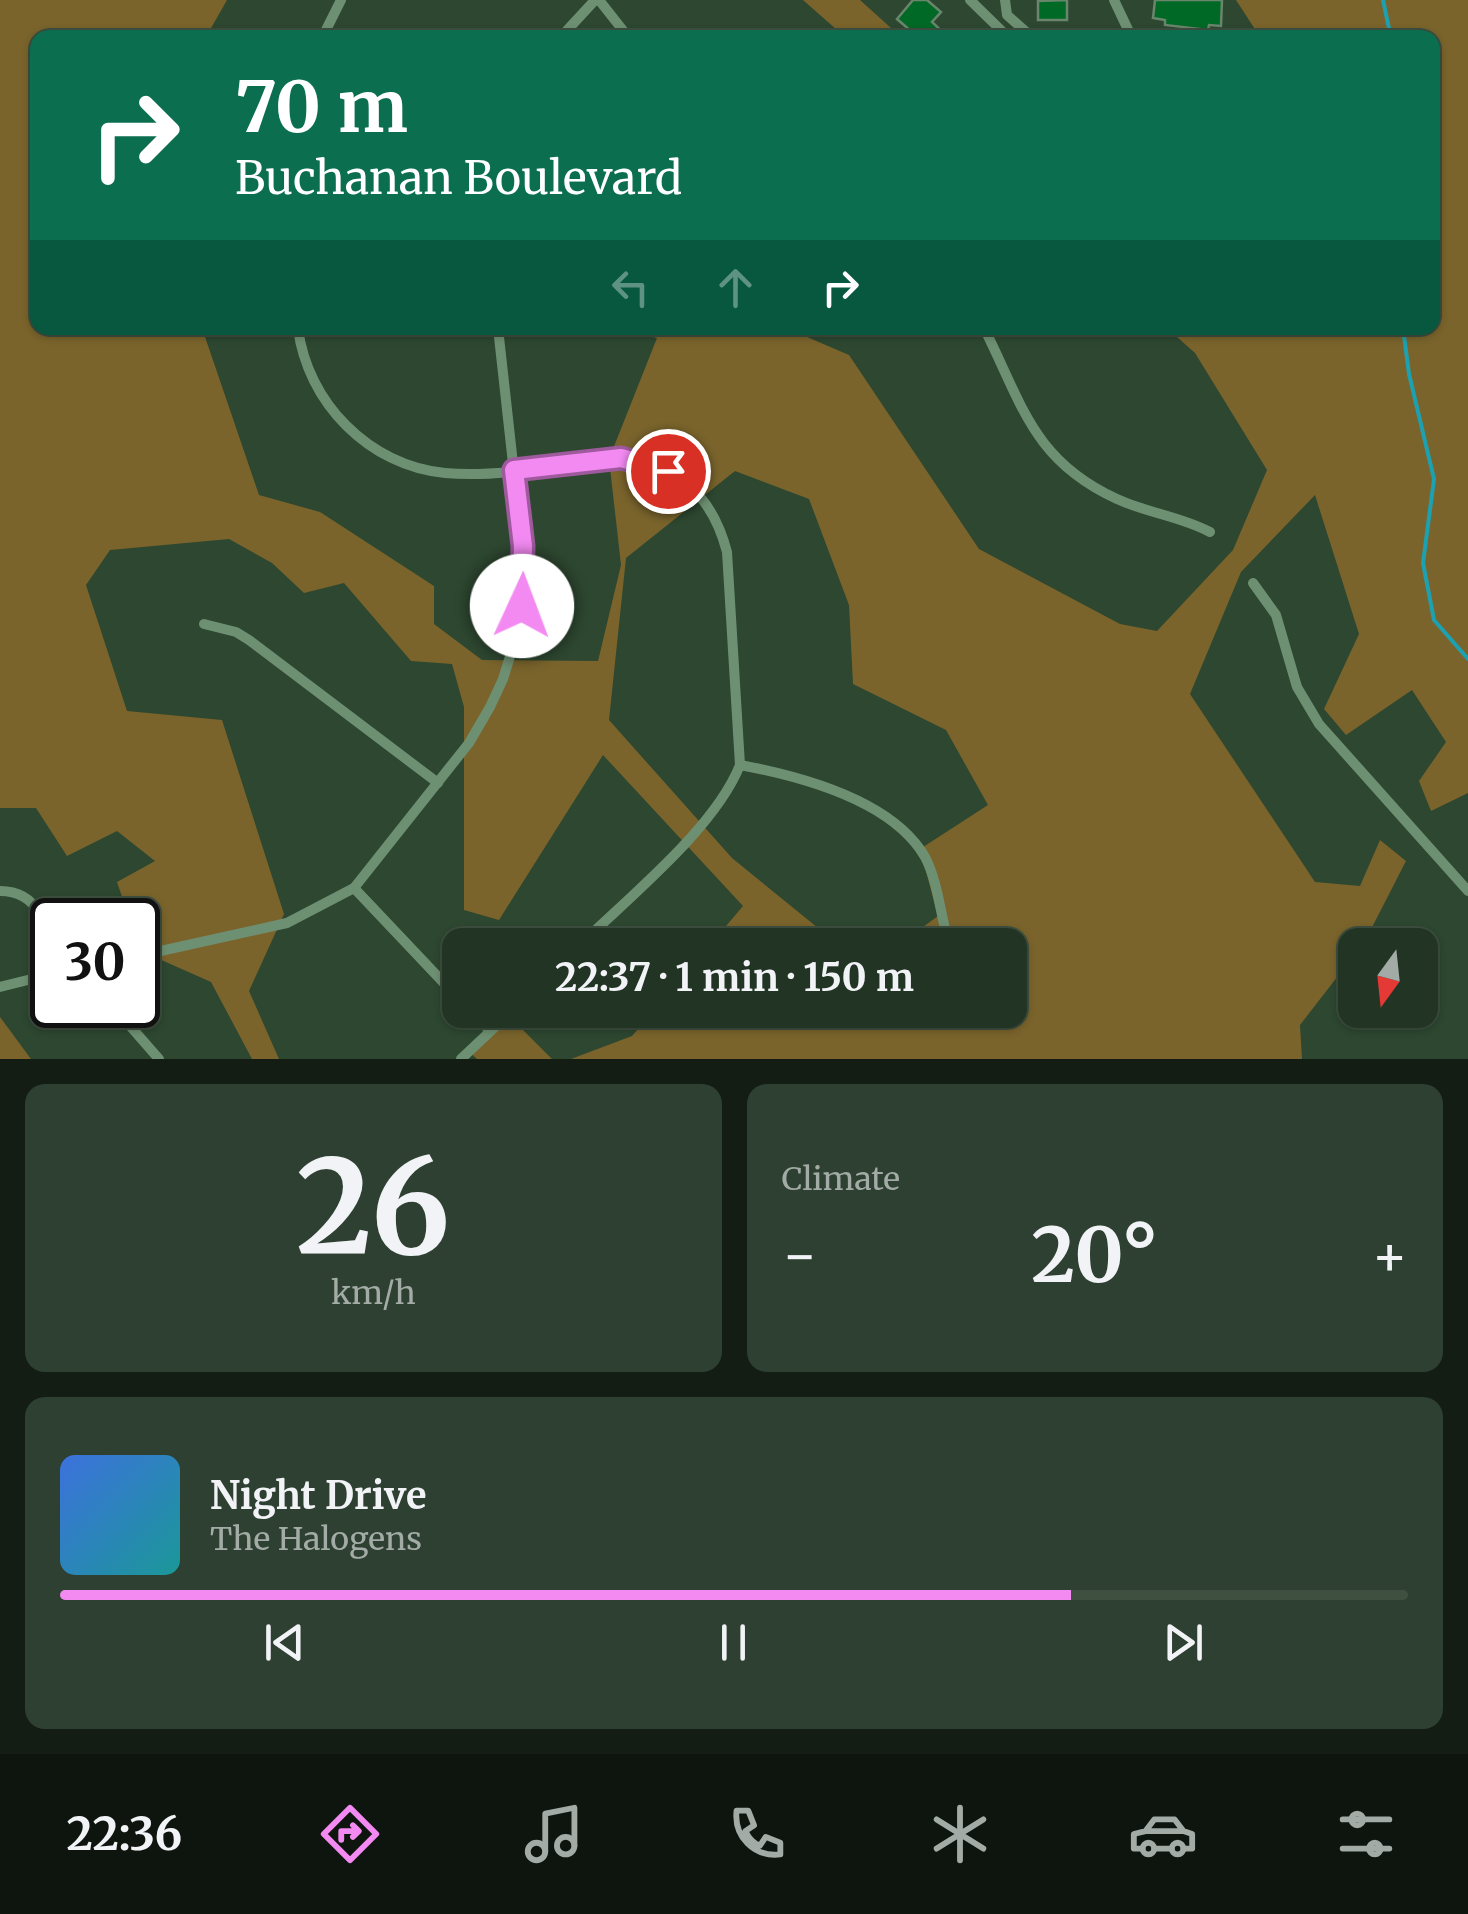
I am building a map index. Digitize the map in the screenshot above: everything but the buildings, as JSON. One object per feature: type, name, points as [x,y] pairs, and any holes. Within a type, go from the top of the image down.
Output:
[{"type":"street","points":[[326,30],[341,0]]},
{"type":"street","points":[[568,30],[597,0],[622,30]]},
{"type":"street","points":[[970,0],[1001,30]]},
{"type":"street","points":[[1004,0],[1007,15],[1024,30]]},
{"type":"street","points":[[1114,0],[1128,30]]},
{"type":"street","points":[[997,27],[1007,15]]},
{"type":"street","points":[[299,335],[304,360],[320,392],[344,424],[394,459],[437,472],[472,474],[621,458],[658,466],[687,481],[717,523],[727,552],[740,765],[714,814],[597,928]]},
{"type":"street","points":[[160,951],[287,923],[354,888],[438,784],[490,708],[516,637],[524,562],[499,335]]},
{"type":"street","points":[[987,335],[1030,426],[1065,466],[1087,484],[1117,499],[1179,516],[1210,532]]},
{"type":"street","points":[[1252,584],[1276,615],[1291,672],[1319,724],[1468,892]]},
{"type":"street","points":[[204,624],[236,632],[249,640],[438,784]]},
{"type":"street","points":[[740,765],[792,775],[833,789],[906,835],[926,860],[945,928]]},
{"type":"street","points":[[354,888],[442,981]]},
{"type":"street","points":[[0,892],[24,896],[30,902]]},
{"type":"street","points":[[0,988],[30,980]]},
{"type":"street","points":[[132,1028],[158,1059]]},
{"type":"street","points":[[487,1028],[490,1031]]},
{"type":"street","points":[[461,1059],[493,1028]]},
{"type":"shaded area","points":[[0,0],[227,0],[210,30],[30,30],[30,335],[204,335],[259,495],[320,512],[434,586],[434,624],[482,660],[598,661],[621,565],[609,459],[657,338],[645,335],[802,335],[849,355],[979,549],[1120,624],[1157,631],[1233,550],[1267,470],[1195,353],[1175,335],[1440,335],[1440,30],[1255,30],[1236,0],[1468,0],[1468,793],[1431,811],[1419,781],[1446,742],[1412,690],[1346,735],[1324,709],[1359,634],[1315,495],[1241,572],[1190,694],[1315,882],[1360,886],[1380,840],[1406,861],[1372,928],[1338,928],[1338,976],[1300,1025],[1302,1059],[571,1059],[632,1036],[639,1028],[1027,1028],[1027,928],[921,928],[938,916],[920,849],[988,805],[946,730],[853,684],[849,605],[809,499],[735,471],[626,558],[609,720],[732,858],[818,928],[724,928],[743,906],[603,755],[499,920],[464,910],[464,707],[452,664],[411,661],[344,583],[304,593],[272,563],[229,539],[110,550],[86,585],[127,711],[222,720],[284,914],[249,991],[279,1059],[252,1059],[211,982],[160,959],[160,898],[122,898],[117,882],[155,861],[117,831],[67,856],[36,808],[0,808]]},
{"type":"shaded area","points":[[803,0],[860,0],[893,30],[837,30]]},
{"type":"shaded area","points":[[0,1017],[31,1059],[0,1059]]},
{"type":"shaded area","points":[[489,1028],[521,1028],[552,1059],[477,1059],[467,1050]]},
{"type":"waterway","points":[[1383,0],[1389,30]]},
{"type":"waterway","points":[[1404,335],[1434,479],[1423,563],[1434,620],[1468,659]]},
{"type":"route","points":[[522,606],[524,562],[514,470],[621,458],[668,471]]}]
